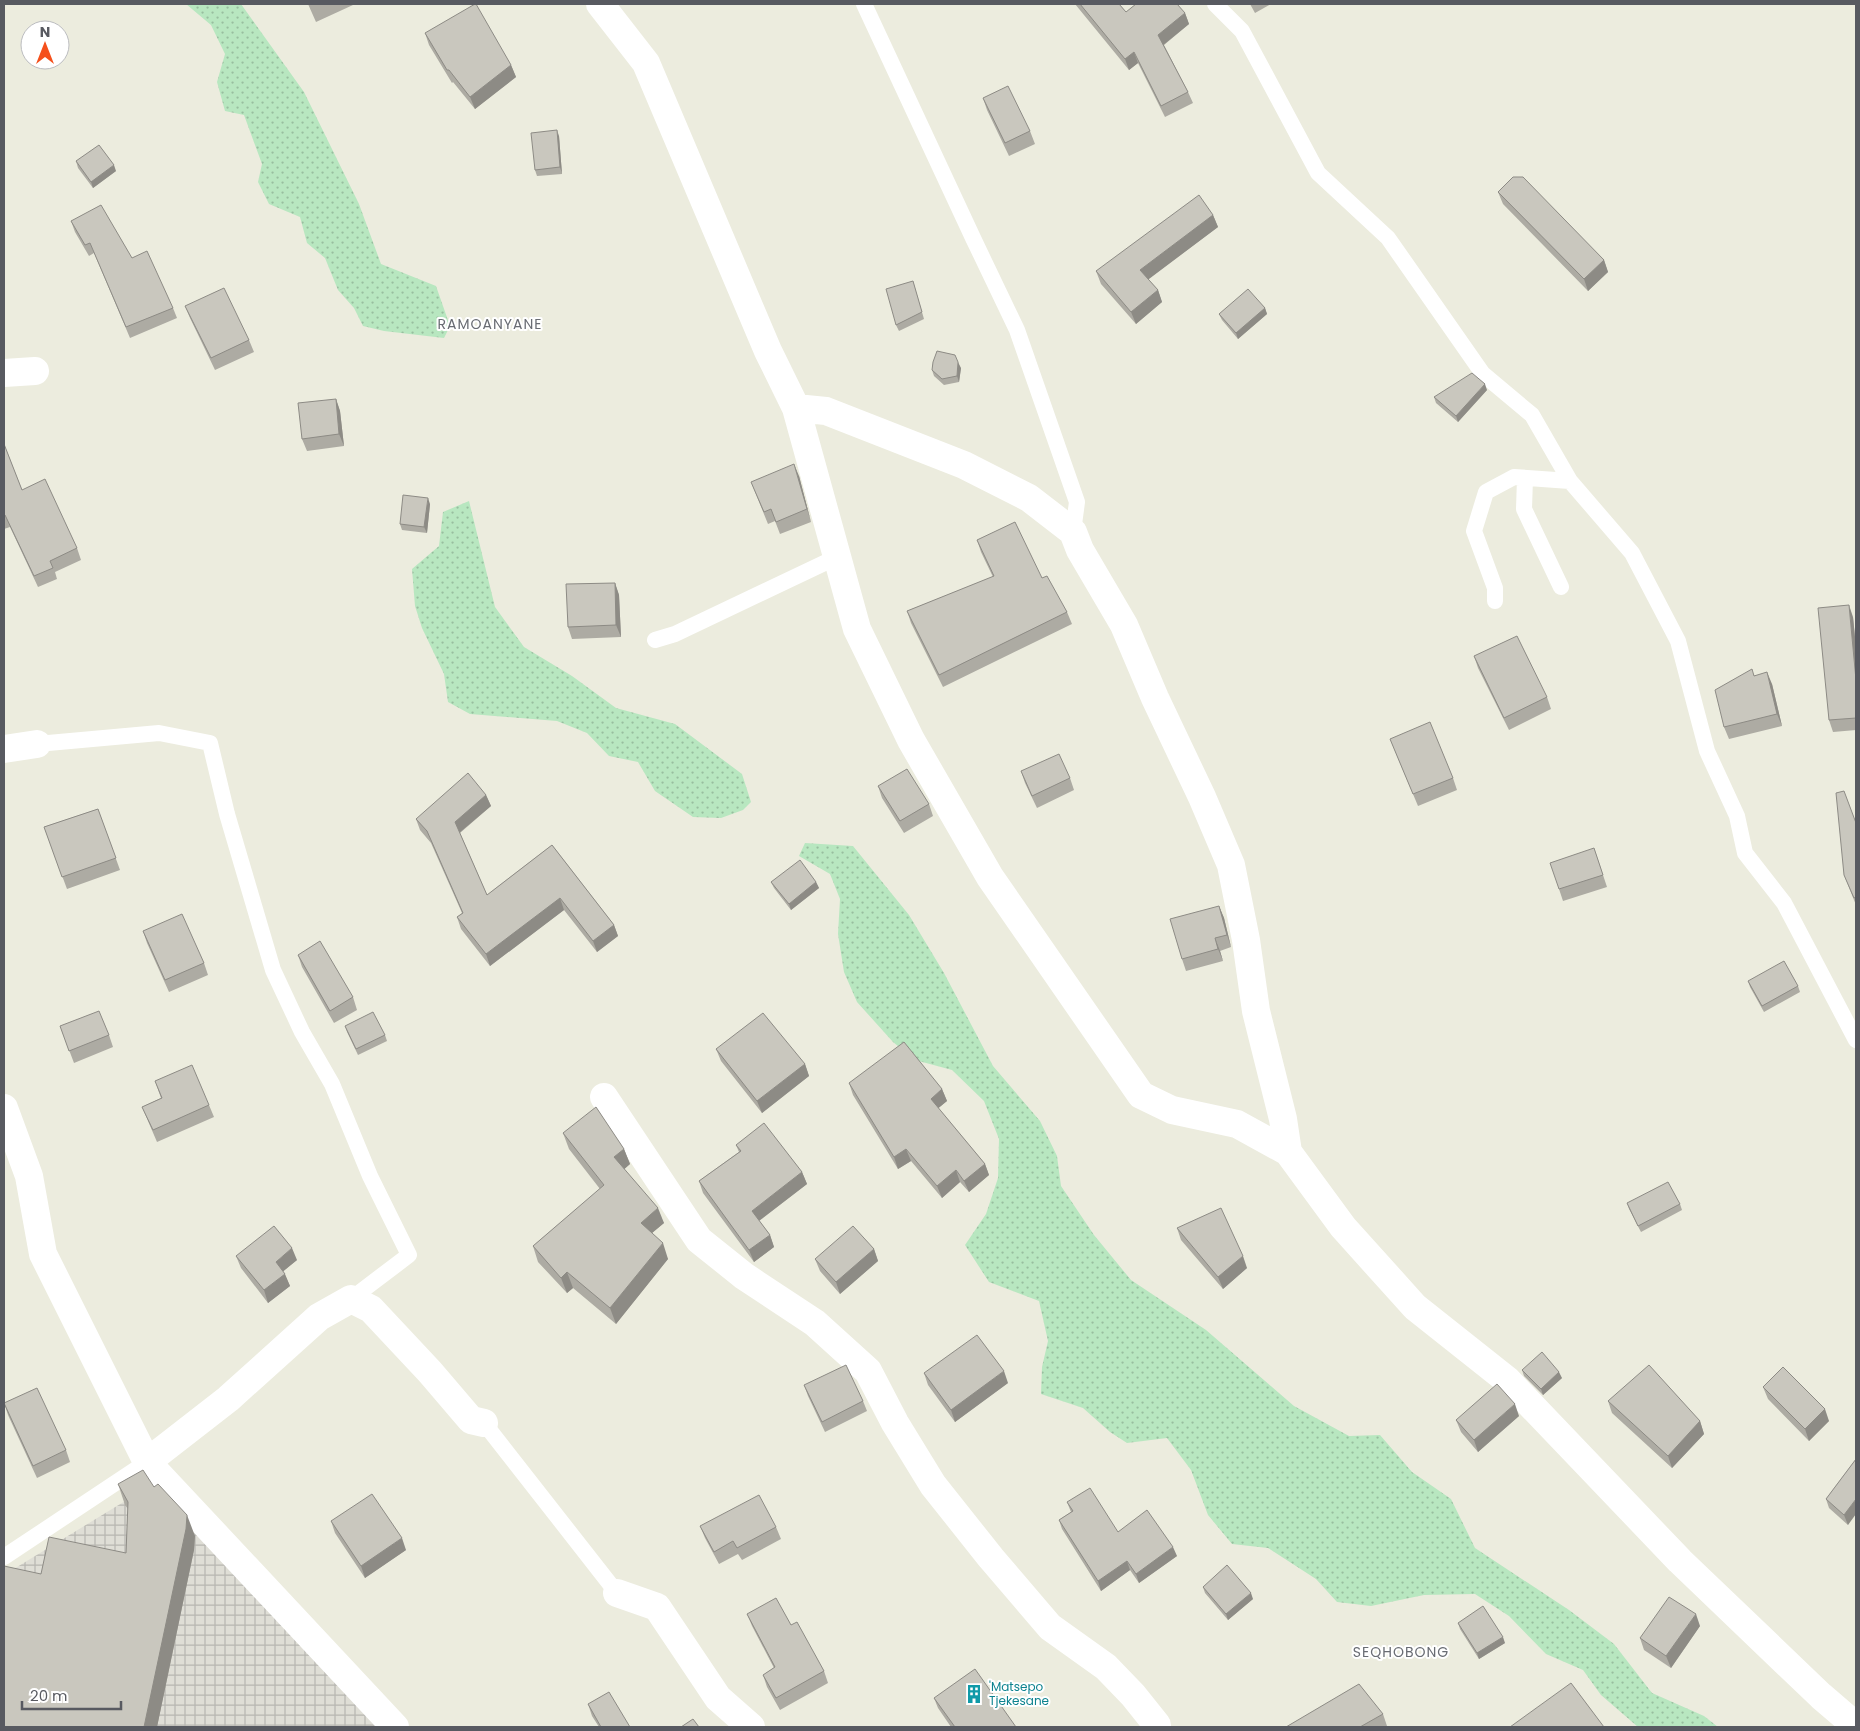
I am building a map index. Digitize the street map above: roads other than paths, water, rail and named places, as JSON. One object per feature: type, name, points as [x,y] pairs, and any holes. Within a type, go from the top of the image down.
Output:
[{"type":"street","points":[[600,4],[646,63],[768,351],[796,408],[857,629],[911,740],[990,877],[1141,1095],[1172,1110],[1238,1124],[1288,1152],[1343,1227],[1415,1307],[1507,1380],[1680,1561],[1821,1696],[1856,1726]]},
{"type":"street","points":[[4,373],[34,370]]},
{"type":"street","points":[[796,408],[826,411],[964,465],[1030,498],[1072,532],[1080,550],[1124,625],[1231,866],[1246,940],[1256,1011],[1283,1119],[1288,1152]]},
{"type":"street","points":[[4,749],[37,744]]},
{"type":"street","points":[[604,1097],[699,1240],[744,1276],[815,1323],[868,1371],[895,1423],[933,1485],[991,1558],[1050,1627],[1106,1667],[1133,1695],[1157,1727]]},
{"type":"street","points":[[4,1108],[29,1176],[43,1254],[147,1462],[395,1727]]},
{"type":"street","points":[[147,1462],[228,1399],[319,1317],[351,1299],[371,1308],[471,1420],[484,1423]]},
{"type":"street","points":[[617,1593],[656,1607],[718,1698],[751,1727]]},
{"type":"lane","points":[[864,4],[1017,330],[1077,502],[1072,532]]},
{"type":"lane","points":[[1215,4],[1242,31],[1318,173],[1388,238],[1483,374],[1532,415],[1570,481],[1632,553],[1678,641],[1707,751],[1737,816],[1745,854],[1784,903],[1856,1040]]},
{"type":"lane","points":[[1495,601],[1495,588],[1474,531],[1486,492],[1514,477],[1570,481]]},
{"type":"lane","points":[[1525,478],[1524,509],[1561,587]]},
{"type":"lane","points":[[655,640],[675,634],[837,557]]},
{"type":"lane","points":[[37,744],[159,733],[210,743],[227,814],[273,970],[302,1032],[332,1084],[370,1176],[409,1254],[351,1299]]},
{"type":"lane","points":[[484,1423],[617,1593]]},
{"type":"lane","points":[[4,1557],[147,1462]]},
{"type":"place","name":"'Matsepo Tjekesane","points":[[974,1694]]},
{"type":"district","name":"RAMOANYANE","points":[[490,324]]},
{"type":"district","name":"SEQHOBONG","points":[[1401,1652]]}]
